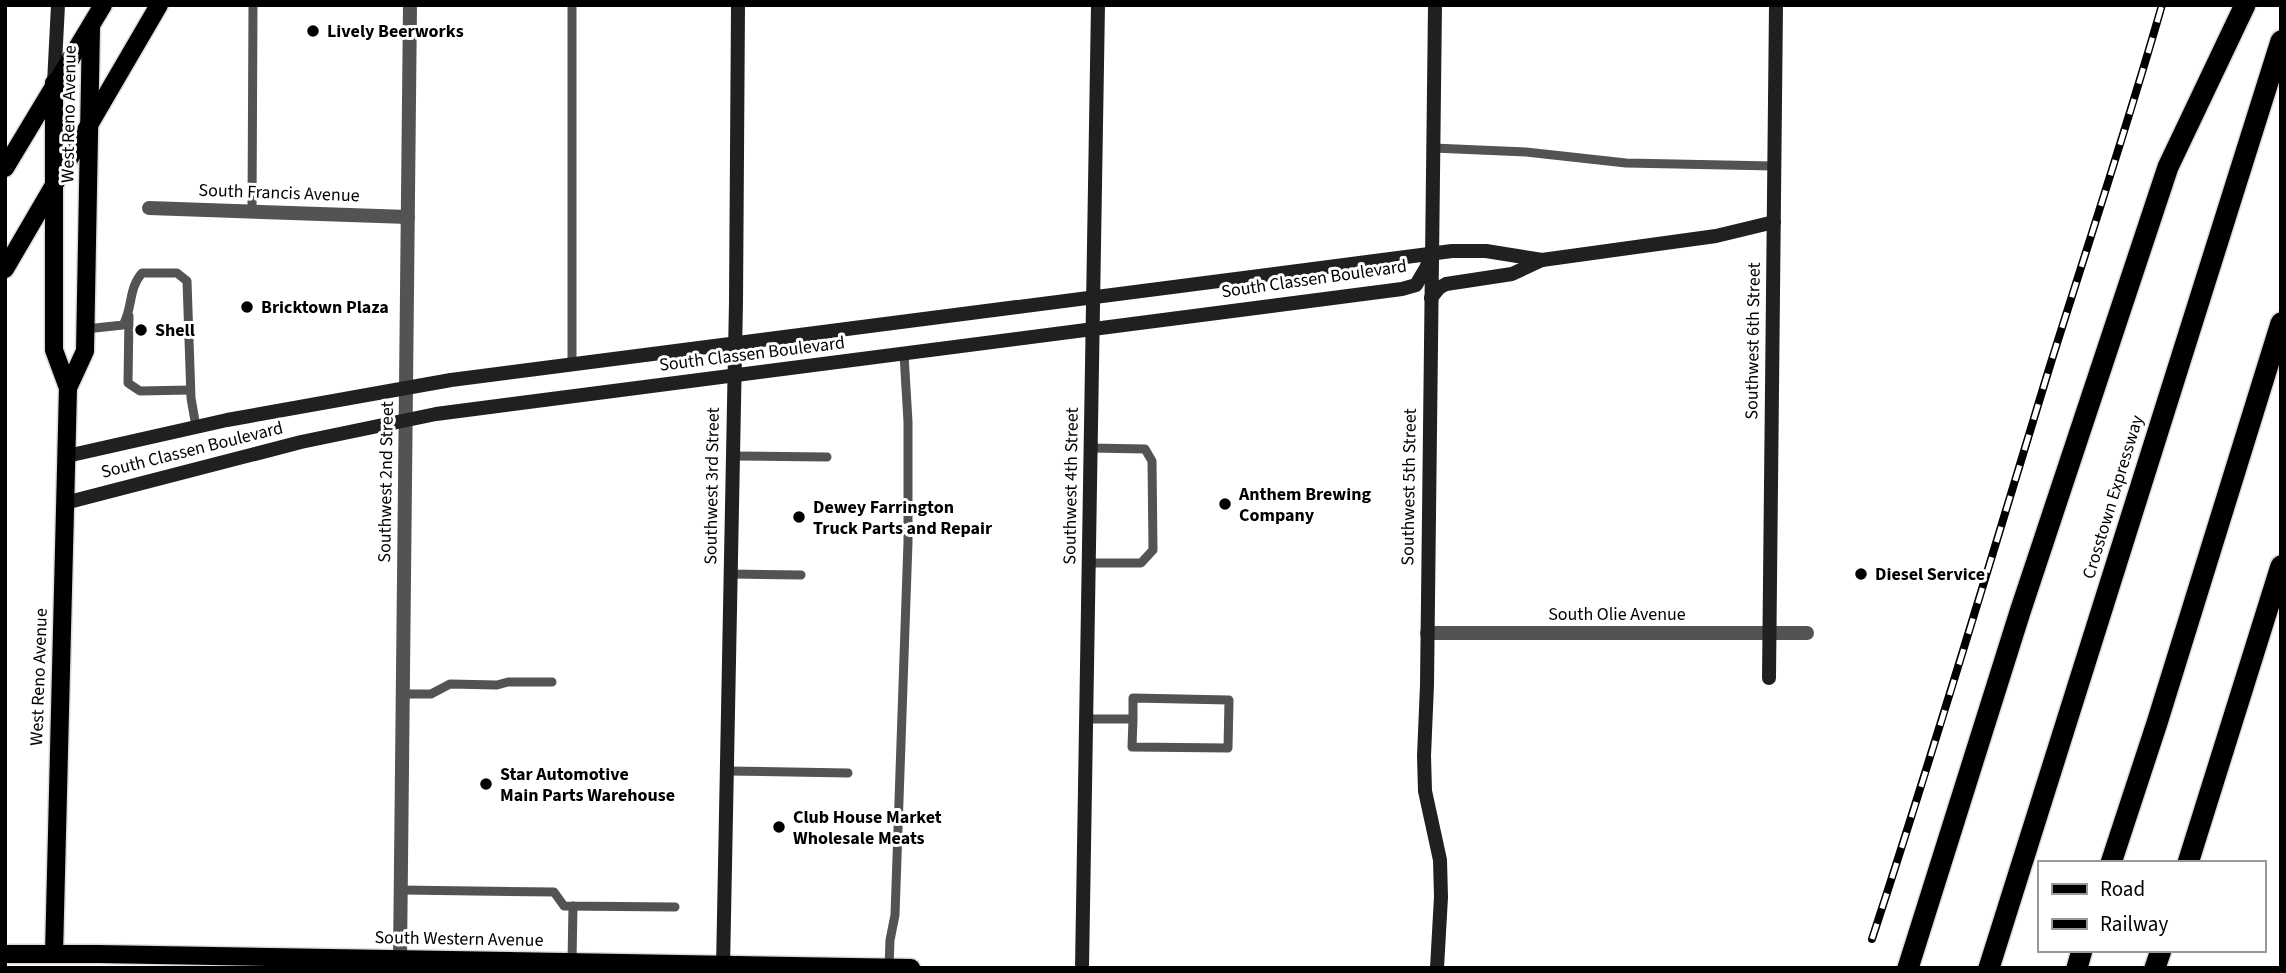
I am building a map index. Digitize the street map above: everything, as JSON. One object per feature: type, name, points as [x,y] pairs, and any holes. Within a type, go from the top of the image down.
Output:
[{"type":"highway","points":[[1908,968],[2020,612],[2168,167],[2245,5]]},
{"type":"highway","name":"Crosstown Expressway","points":[[1989,968],[2281,41]]},
{"type":"highway","points":[[2112,861],[2281,323]]},
{"type":"highway","points":[[2189,861],[2281,566]]},
{"type":"main road","points":[[5,168],[103,5]]},
{"type":"main road","points":[[5,269],[159,5]]},
{"type":"main road","name":"West Reno Avenue","points":[[68,388],[85,351],[91,27]]},
{"type":"main road","name":"West Reno Avenue","points":[[54,83],[54,350],[68,388],[54,961]]},
{"type":"main road","name":"South Western Avenue","points":[[5,954],[54,961],[400,959],[512,964],[572,962],[662,966],[911,968]]},
{"type":"street","name":"West Reno Avenue","points":[[54,83],[58,5]]},
{"type":"street","name":"West Reno Avenue","points":[[91,27],[92,5]]},
{"type":"street","name":"Southwest 2nd Street","points":[[400,959],[410,5]]},
{"type":"street","name":"Southwest 3rd Street","points":[[723,966],[738,5]]},
{"type":"street","name":"Southwest 4th Street","points":[[1082,968],[1098,5]]},
{"type":"street","name":"Southwest 5th Street","points":[[1435,5],[1424,768],[1425,791],[1440,860],[1437,968]]},
{"type":"street","name":"Southwest 6th Street","points":[[1769,678],[1776,5]]},
{"type":"street","name":"South Francis Avenue","points":[[149,208],[408,217]]},
{"type":"street","name":"South Classen Boulevard","points":[[66,456],[196,427],[406,388],[572,365],[1432,254],[1475,250],[1542,260],[1716,236],[1774,222]]},
{"type":"street","name":"South Classen Boulevard","points":[[65,502],[301,442],[436,414],[1402,289],[1416,285],[1432,254]]},
{"type":"street","name":"South Classen Boulevard","points":[[1431,298],[1446,284],[1512,274],[1542,260]]},
{"type":"street","name":"South Olie Avenue","points":[[1427,633],[1807,633]]},
{"type":"lane","points":[[252,211],[253,5]]},
{"type":"lane","points":[[572,5],[572,365]]},
{"type":"lane","points":[[1433,148],[1526,152],[1626,163],[1774,166]]},
{"type":"lane","points":[[190,390],[140,391],[128,383],[130,298],[135,281],[142,273],[177,273],[187,281],[190,390],[196,427]]},
{"type":"lane","points":[[86,329],[123,325],[129,315]]},
{"type":"lane","points":[[889,968],[890,940],[895,915],[905,646],[908,422],[904,354]]},
{"type":"lane","points":[[1089,563],[1141,563],[1153,550],[1152,461],[1145,449],[1091,449]]},
{"type":"lane","points":[[731,456],[827,457]]},
{"type":"lane","points":[[729,574],[801,575]]},
{"type":"lane","points":[[403,694],[431,694],[450,684],[552,682]]},
{"type":"lane","points":[[1133,698],[1229,700],[1228,748],[1132,747],[1133,719],[1133,698]]},
{"type":"lane","points":[[1086,719],[1133,719]]},
{"type":"lane","points":[[726,771],[848,773]]},
{"type":"lane","points":[[401,890],[554,892],[564,906],[675,907]]},
{"type":"lane","points":[[572,962],[573,906]]},
{"type":"railway","points":[[1872,939],[2162,5]]},
{"type":"place","name":"Lively Beerworks","points":[[313,31]]},
{"type":"place","name":"Bricktown Plaza","points":[[247,307]]},
{"type":"place","name":"Shell","points":[[141,330]]},
{"type":"place","name":"Anthem Brewing Company","points":[[1225,504]]},
{"type":"place","name":"Dewey Farrington Truck Parts and Repair","points":[[799,517]]},
{"type":"place","name":"Diesel Service","points":[[1861,574]]},
{"type":"place","name":"Star Automotive Main Parts Warehouse","points":[[486,784]]},
{"type":"place","name":"Club House Market Wholesale Meats","points":[[779,827]]}]
